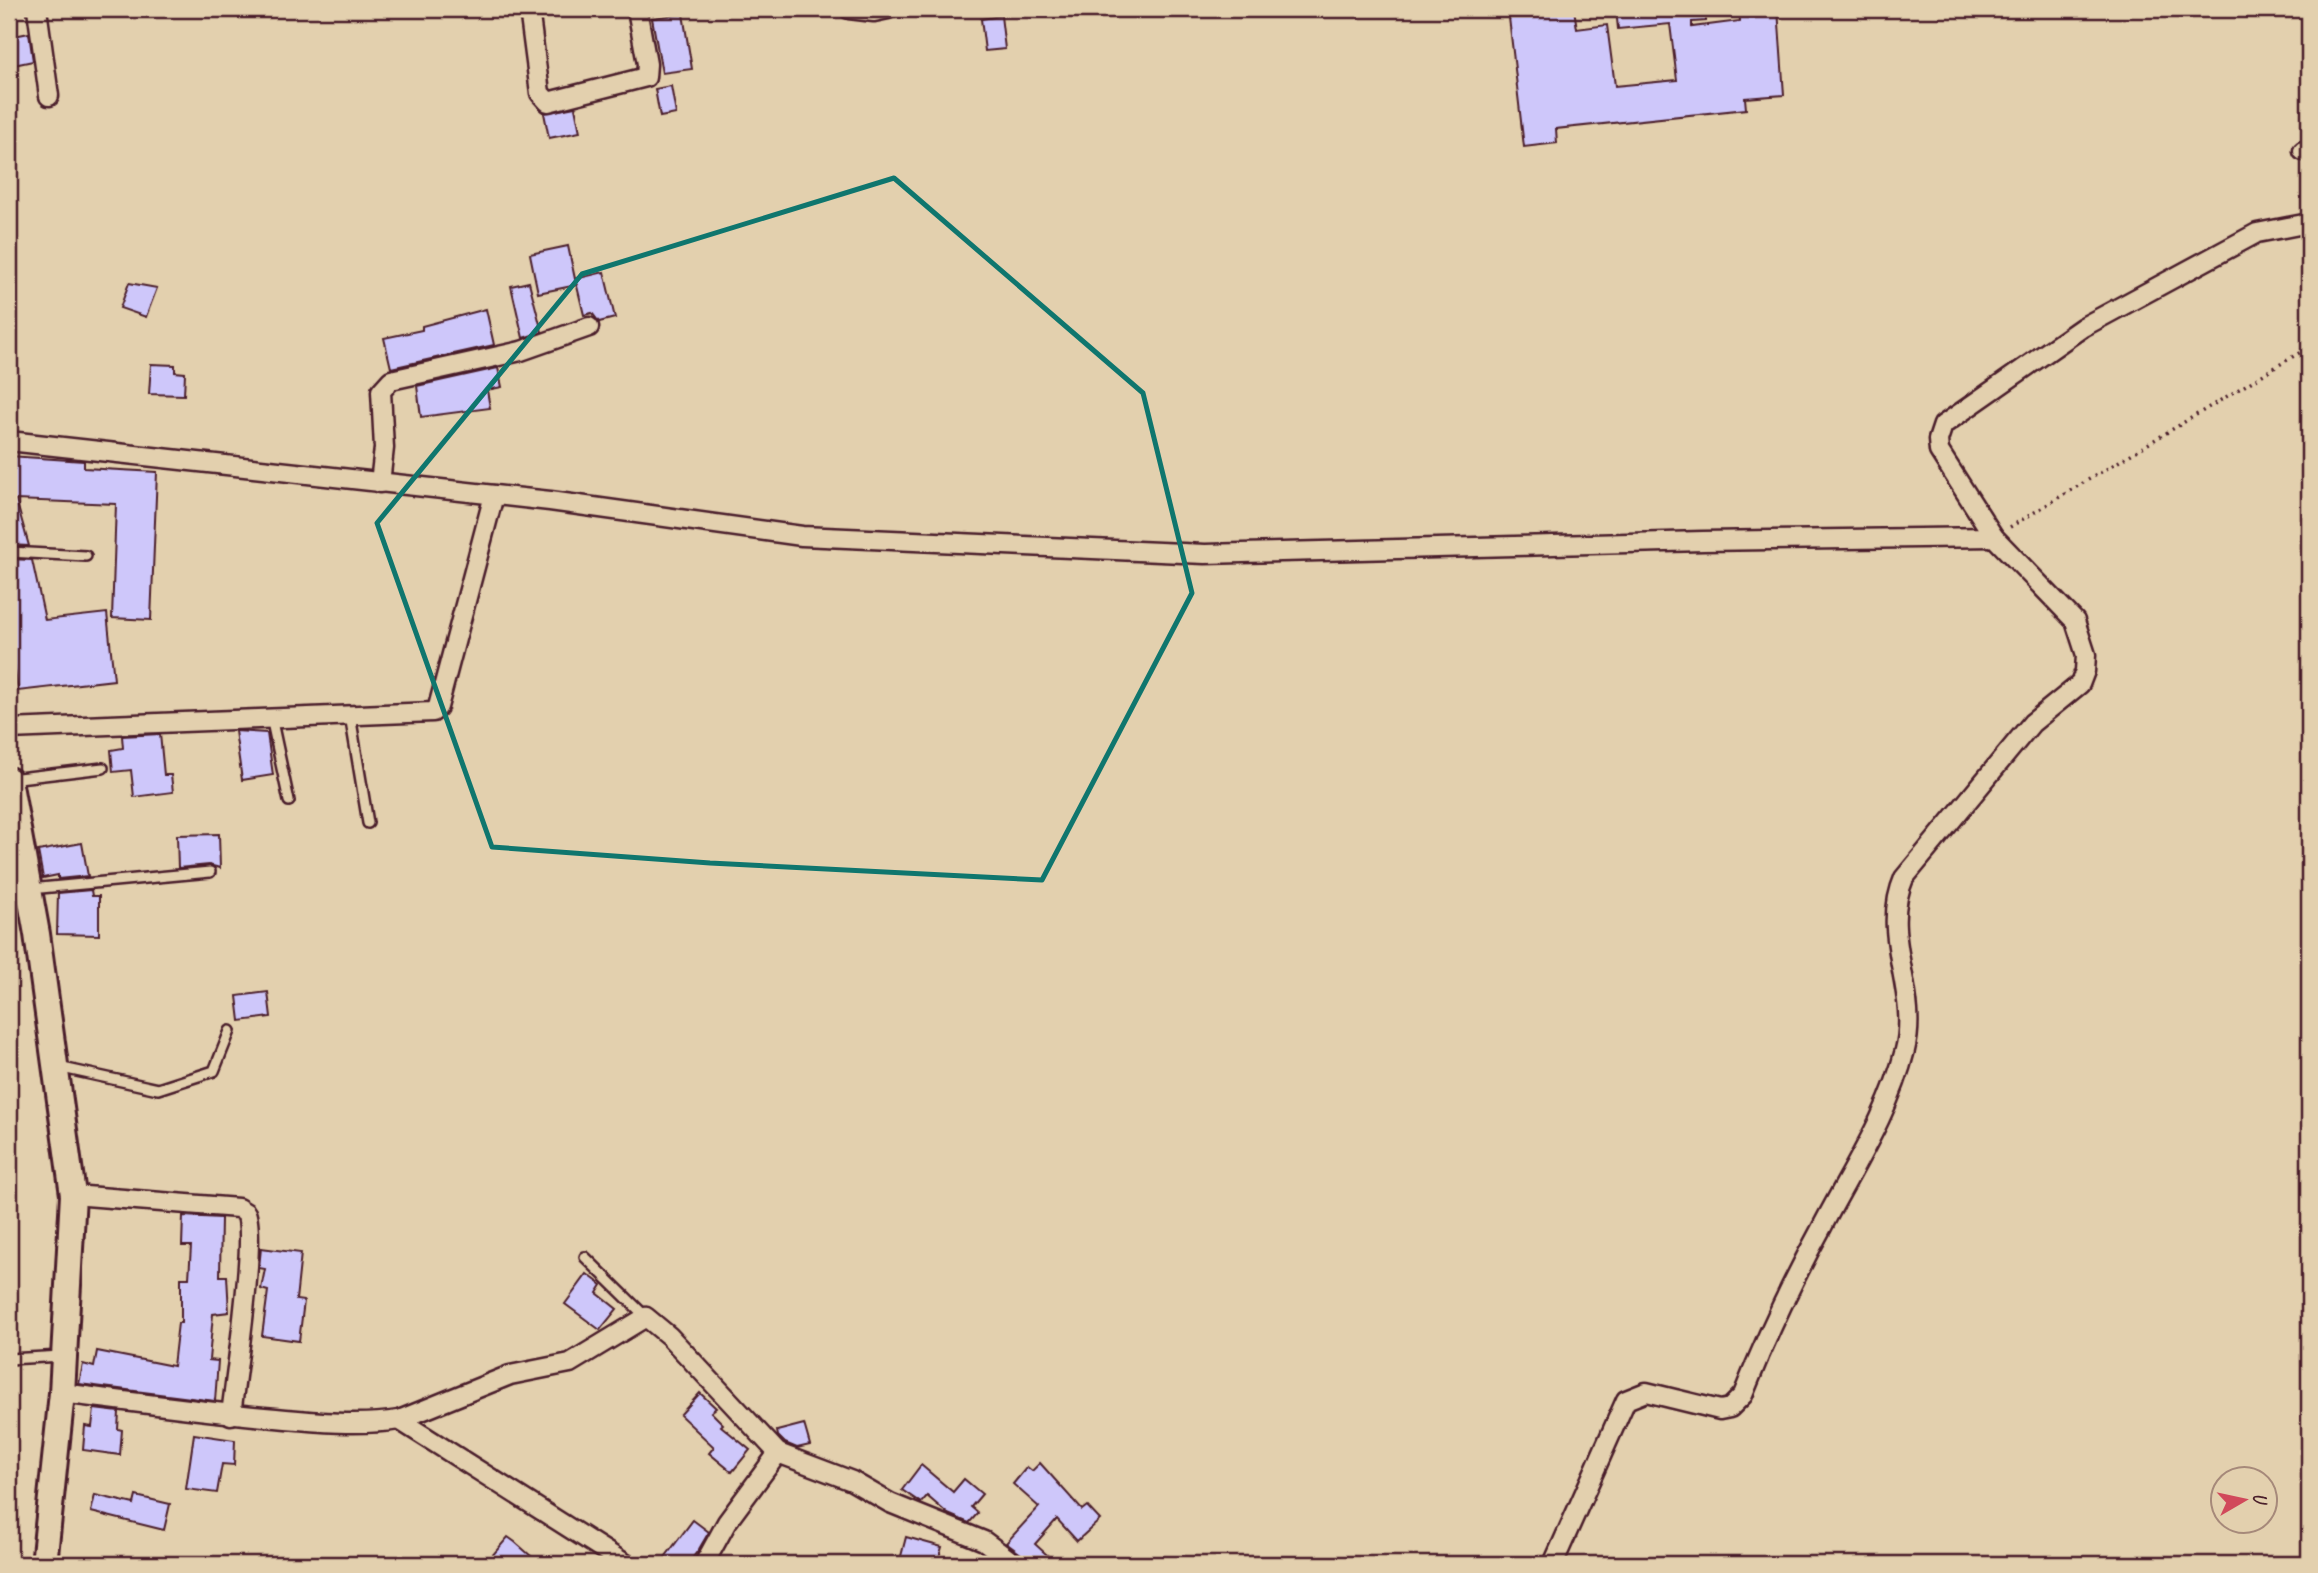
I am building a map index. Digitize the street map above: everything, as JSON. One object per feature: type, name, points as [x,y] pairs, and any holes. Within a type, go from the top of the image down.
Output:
[{"type":"street","points":[[37,9],[49,96]]},
{"type":"street","points":[[529,9],[540,93],[548,102],[646,77],[647,64],[637,9]]},
{"type":"street","points":[[849,9],[874,12],[888,9]]},
{"type":"street","points":[[1553,1564],[1626,1400],[1646,1392],[1720,1410],[1730,1408],[1744,1395],[1820,1230],[1875,1129],[1905,1048],[1909,1022],[1908,1003],[1893,927],[1894,906],[1904,878],[2032,723],[2080,684],[2085,671],[2086,655],[2075,621],[1994,537],[1939,451],[1938,440],[1943,425],[2083,327],[2257,233],[2309,223]]},
{"type":"street","points":[[380,483],[384,448],[381,391],[391,380],[521,351],[589,327]]},
{"type":"street","points":[[9,441],[494,495],[802,536],[1205,554],[1703,541],[1994,537]]},
{"type":"street","points":[[9,729],[349,713],[425,713],[438,707],[494,495]]},
{"type":"street","points":[[9,779],[29,889],[73,1195],[62,1392],[44,1564]]},
{"type":"street","points":[[73,1195],[237,1208],[246,1213],[249,1226],[246,1274],[231,1415]]},
{"type":"street","points":[[62,1392],[231,1415],[329,1423],[399,1420],[510,1375],[570,1363],[646,1317],[669,1336],[778,1453],[852,1481],[890,1503],[984,1541],[1015,1564]]},
{"type":"street","points":[[399,1420],[626,1564]]},
{"type":"street","points":[[705,1564],[727,1522],[778,1453]]},
{"type":"lane","points":[[9,552],[86,556]]},
{"type":"lane","points":[[349,713],[368,823]]},
{"type":"lane","points":[[271,717],[289,801]]},
{"type":"lane","points":[[9,779],[103,768]]},
{"type":"lane","points":[[29,889],[209,872]]},
{"type":"lane","points":[[56,1067],[150,1088],[168,1088],[215,1071],[230,1031]]},
{"type":"lane","points":[[586,1257],[646,1317]]},
{"type":"lane","points":[[9,1359],[64,1356]]},
{"type":"path","points":[[1994,537],[2309,346]]},
{"type":"highlighted area","points":[[894,178],[1143,393],[1192,593],[1042,880],[710,863],[492,847],[377,523],[582,274]]},
{"type":"building","points":[[1508,9],[1574,9],[1577,29],[1607,25],[1615,86],[1677,80],[1670,24],[1618,29],[1616,9],[1706,9],[1706,21],[1692,22],[1692,27],[1740,21],[1739,9],[1778,9],[1784,95],[1745,98],[1746,109],[1556,129],[1557,143],[1524,147]]},
{"type":"building","points":[[683,14],[692,69],[662,73],[652,18]]},
{"type":"building","points":[[1001,16],[1005,49],[985,51],[981,19]]},
{"type":"building","points":[[29,33],[33,61],[9,66],[9,37]]},
{"type":"building","points":[[671,86],[676,114],[660,117],[655,89]]},
{"type":"building","points":[[575,107],[580,132],[549,138],[544,113]]},
{"type":"building","points":[[568,246],[575,279],[604,272],[615,318],[599,322],[592,313],[584,315],[577,285],[538,293],[530,254]]},
{"type":"building","points":[[529,282],[542,332],[523,338],[511,286]]},
{"type":"building","points":[[129,283],[157,288],[146,317],[120,308]]},
{"type":"building","points":[[486,309],[494,345],[391,368],[384,338],[422,330],[422,326]]},
{"type":"building","points":[[151,364],[175,365],[175,372],[185,373],[184,395],[149,394]]},
{"type":"building","points":[[498,368],[502,387],[487,390],[490,408],[421,417],[417,386]]},
{"type":"building","points":[[9,456],[84,461],[84,468],[157,472],[151,620],[112,618],[116,504],[16,500],[29,546],[9,545]]},
{"type":"building","points":[[9,559],[32,560],[45,620],[107,613],[114,680],[18,691],[9,630]]},
{"type":"building","points":[[235,731],[267,733],[273,775],[242,780]]},
{"type":"building","points":[[160,734],[164,775],[171,775],[173,792],[134,797],[131,770],[113,772],[111,750],[123,748],[122,736]]},
{"type":"building","points":[[219,834],[220,868],[209,865],[178,868],[177,835]]},
{"type":"building","points":[[82,843],[88,876],[58,879],[58,875],[43,878],[38,851]]},
{"type":"building","points":[[91,890],[92,896],[99,896],[99,935],[57,934],[58,893]]},
{"type":"building","points":[[268,992],[271,1017],[240,1021],[237,996]]},
{"type":"building","points":[[183,1216],[221,1218],[220,1276],[227,1276],[229,1312],[213,1314],[209,1360],[218,1361],[215,1401],[79,1384],[83,1364],[94,1367],[97,1351],[173,1366],[178,1323],[181,1323],[181,1278],[189,1278],[191,1246],[182,1246]]},
{"type":"building","points":[[261,1248],[301,1253],[296,1300],[304,1301],[299,1341],[262,1336],[268,1291],[261,1289],[265,1269],[259,1268]]},
{"type":"building","points":[[587,1274],[602,1285],[597,1293],[617,1309],[600,1330],[565,1304]]},
{"type":"building","points":[[700,1393],[716,1408],[711,1412],[723,1424],[721,1426],[750,1450],[732,1472],[709,1453],[714,1447],[680,1415]]},
{"type":"building","points":[[94,1409],[119,1412],[118,1429],[122,1430],[120,1455],[83,1450],[85,1426],[92,1427]]},
{"type":"building","points":[[804,1424],[810,1445],[797,1448],[785,1443],[778,1436],[777,1431]]},
{"type":"building","points":[[194,1434],[235,1440],[234,1465],[222,1464],[217,1493],[186,1489]]},
{"type":"building","points":[[1040,1463],[1082,1510],[1087,1506],[1100,1520],[1077,1541],[1057,1519],[1035,1544],[1057,1564],[1026,1564],[1022,1555],[1006,1543],[1039,1507],[1013,1484],[1027,1467],[1032,1471]]},
{"type":"building","points":[[921,1465],[953,1492],[964,1479],[982,1494],[971,1507],[978,1513],[969,1523],[948,1514],[927,1496],[921,1503],[902,1490]]},
{"type":"building","points":[[95,1495],[134,1504],[136,1496],[170,1504],[164,1530],[91,1512]]},
{"type":"building","points":[[693,1520],[709,1532],[688,1564],[660,1564]]},
{"type":"building","points":[[508,1537],[515,1542],[540,1564],[485,1564]]},
{"type":"building","points":[[906,1537],[942,1547],[937,1564],[899,1564]]}]
